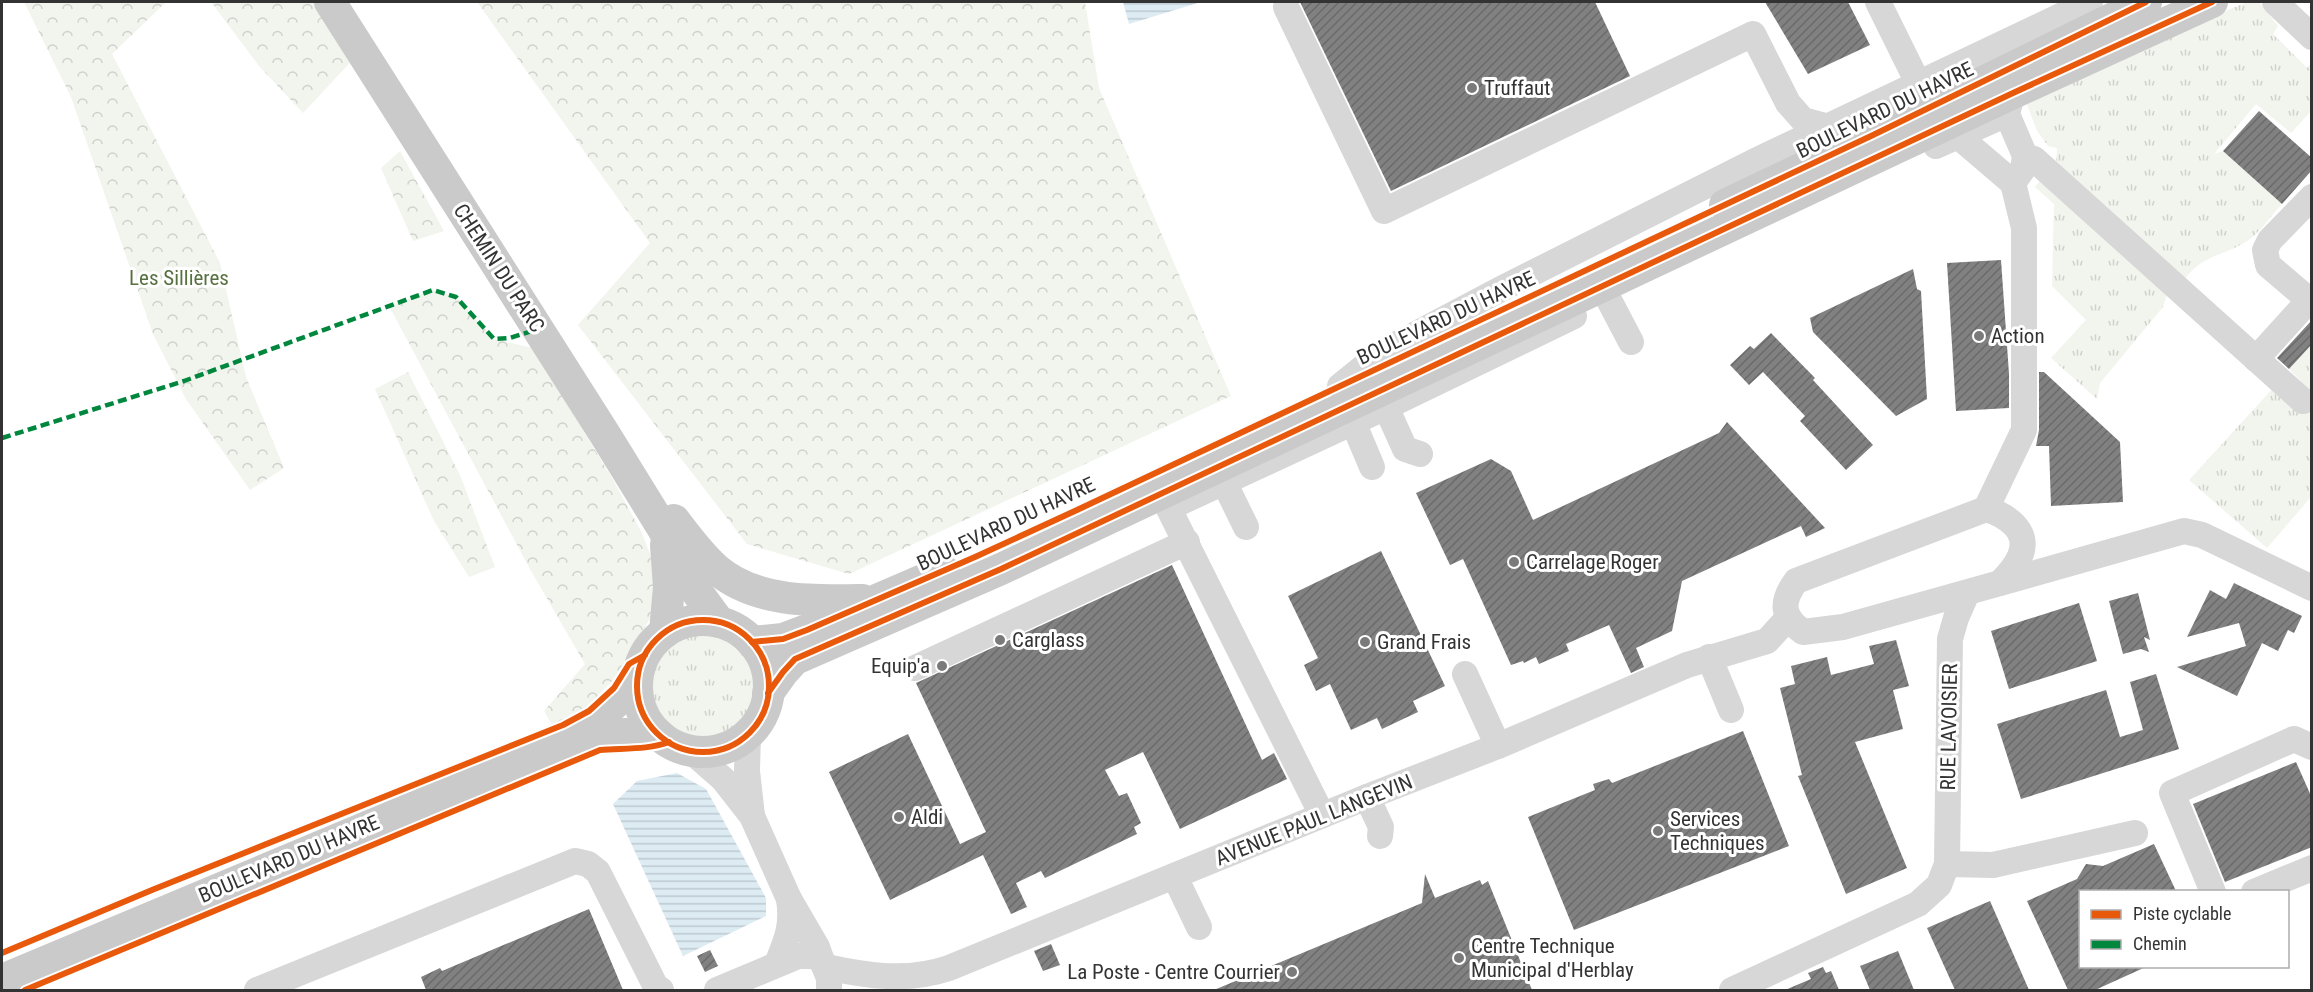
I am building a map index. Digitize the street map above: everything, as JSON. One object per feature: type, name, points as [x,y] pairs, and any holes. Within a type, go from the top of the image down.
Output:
[{"type":"main road","name":"CHEMIN DU PARC","points":[[330,2],[604,433],[697,592],[719,622]]},
{"type":"main road","name":"BOULEVARD DU HAVRE","points":[[752,642],[783,639],[986,553],[1871,136],[2146,2]]},
{"type":"main road","name":"BOULEVARD DU HAVRE","points":[[768,693],[795,659],[1001,569],[2010,104],[2212,2]]},
{"type":"main road","points":[[604,433],[701,554],[724,576],[771,595],[801,601],[878,600]]},
{"type":"main road","name":"CHEMIN DU PARC","points":[[665,535],[669,587],[665,632]]},
{"type":"main road","name":"BOULEVARD DU HAVRE","points":[[691,621],[719,622],[732,626],[752,642],[764,661],[769,682],[768,693],[764,711],[748,734],[733,744],[716,750],[691,751],[674,745],[659,735],[644,716],[637,682],[645,655],[665,632],[691,621]]},
{"type":"main road","name":"BOULEVARD DU HAVRE","points":[[578,739],[637,682]]},
{"type":"main road","name":"BOULEVARD DU HAVRE","points":[[2,980],[578,739],[625,734],[659,735]]},
{"type":"street","points":[[1878,2],[1919,85]]},
{"type":"street","points":[[2275,2],[2312,37]]},
{"type":"street","points":[[1340,386],[1382,351],[1721,178],[1919,85],[2078,4]]},
{"type":"street","points":[[1275,7],[1384,211],[1470,172],[1753,34],[1788,103],[1803,120],[1829,127]]},
{"type":"street","points":[[1001,569],[1023,572],[1041,567],[1386,407],[1958,136],[2010,104],[2025,156],[2024,169],[2013,183]]},
{"type":"street","points":[[1958,136],[2013,183],[2024,228],[2024,430],[1986,509]]},
{"type":"street","points":[[2025,156],[2034,159],[2303,401]]},
{"type":"street","points":[[2256,359],[2310,299],[2268,265],[2265,250],[2270,240],[2312,197]]},
{"type":"street","points":[[1609,300],[1630,342]]},
{"type":"street","points":[[1386,407],[1406,449],[1420,454]]},
{"type":"street","points":[[1353,422],[1372,467]]},
{"type":"street","points":[[1224,482],[1246,527]]},
{"type":"street","points":[[1168,507],[1322,815]]},
{"type":"street","points":[[2000,583],[2017,564],[2022,553],[2022,540],[2017,527],[2008,519],[2000,513],[1986,509],[1796,581],[1786,600],[1785,610],[1793,625],[1803,632],[1843,627],[1967,593],[2184,531],[2202,535],[2312,588]]},
{"type":"street","points":[[2022,540],[2050,554],[2081,560]]},
{"type":"street","points":[[915,668],[1187,542]]},
{"type":"street","name":"RUE LAVOISIER","points":[[1732,990],[1918,904],[1939,885],[1947,864],[1950,639],[1967,593]]},
{"type":"street","name":"AVENUE PAUL LANGEVIN","points":[[717,990],[777,964],[807,955],[814,956],[826,973],[879,977],[929,975],[1498,746],[1709,657],[1767,641],[1788,618]]},
{"type":"street","points":[[1709,657],[1731,710]]},
{"type":"street","points":[[1465,674],[1498,746]]},
{"type":"street","points":[[748,734],[747,771],[752,816]]},
{"type":"street","points":[[2213,890],[2172,793],[2294,740],[2312,747]]},
{"type":"street","points":[[691,751],[723,779],[752,816],[789,899],[818,947],[826,973]]},
{"type":"street","points":[[1367,797],[1381,827],[1380,836]]},
{"type":"street","points":[[1947,864],[1993,865],[2135,833]]},
{"type":"street","points":[[257,990],[575,861],[588,864],[598,872],[656,987],[661,990]]},
{"type":"street","points":[[2257,890],[2312,868]]},
{"type":"street","points":[[1175,877],[1199,927]]},
{"type":"street","points":[[777,964],[790,929],[792,915],[789,899]]},
{"type":"green space","name":"Les Sillières","points":[[24,2],[166,2],[112,54],[220,263],[246,377],[284,468],[250,490],[186,399],[153,334],[71,97]]},
{"type":"green space","points":[[211,2],[331,2],[362,50],[303,113],[259,66]]},
{"type":"green space","points":[[477,2],[1085,2],[1099,88],[1231,396],[849,574],[747,544],[578,325],[650,243]]},
{"type":"green space","points":[[2247,2],[2259,2],[2278,26],[2273,34],[2307,68],[2311,63],[2311,111],[2291,133],[2256,104],[2214,154],[2223,151],[2282,204],[2252,238],[2206,260],[2191,271],[2184,280],[2056,164],[2057,148],[2048,146],[2037,131],[2027,104],[2175,32]]},
{"type":"green space","points":[[400,151],[444,231],[413,241],[381,168]]},
{"type":"green space","points":[[2043,177],[2168,291],[2163,307],[2100,383],[2097,399],[2051,358],[2086,320],[2052,286],[2054,204],[2035,187]]},
{"type":"green space","points":[[433,290],[456,297],[494,339],[533,348],[612,478],[642,533],[655,567],[653,613],[617,676],[580,714],[553,726],[544,711],[585,664],[530,569],[389,306]]},
{"type":"green space","points":[[2311,344],[2311,497],[2267,548],[2189,480],[2276,385],[2297,387],[2301,381],[2289,369]]},
{"type":"green space","points":[[408,372],[460,475],[495,567],[469,577],[434,521],[375,389]]},
{"type":"green space","points":[[703,631],[724,635],[741,647],[753,664],[757,685],[753,706],[741,723],[724,735],[703,739],[682,735],[665,723],[653,706],[649,685],[653,664],[665,647],[682,635]]},
{"type":"shaded area","points":[[1123,2],[1201,2],[1129,24]]},
{"type":"shaded area","points":[[677,773],[706,789],[766,898],[766,916],[683,956],[613,804],[637,781]]},
{"type":"building","name":"Truffaut","points":[[1300,2],[1595,2],[1630,76],[1391,191]]},
{"type":"building","points":[[1765,2],[1848,2],[1870,45],[1808,74]]},
{"type":"building","points":[[2259,111],[2312,158],[2312,170],[2282,204],[2223,151]]},
{"type":"building","name":"Action","points":[[2001,260],[2009,374],[2009,408],[1956,411],[1947,263]]},
{"type":"building","points":[[1913,269],[1917,289],[1921,291],[1927,399],[1896,416],[1813,332],[1810,318]]},
{"type":"building","points":[[2312,320],[2312,344],[2289,369],[2277,358]]},
{"type":"building","points":[[1771,333],[1815,378],[1813,380],[1873,445],[1846,470],[1800,421],[1805,416],[1763,372],[1749,385],[1730,365],[1750,346],[1754,349]]},
{"type":"building","points":[[2039,372],[2044,372],[2120,442],[2123,502],[2051,506],[2049,446],[2036,446],[2039,430]]},
{"type":"building","points":[[1727,422],[1825,528],[1806,537],[1801,526],[1682,581],[1672,631],[1636,648],[1644,667],[1631,673],[1609,625],[1566,644],[1569,651],[1539,664],[1536,657],[1524,663],[1523,661],[1511,665],[1463,559],[1450,565],[1416,493],[1491,459],[1511,471],[1533,520],[1719,433]]},
{"type":"building","points":[[1381,551],[1445,686],[1413,701],[1418,712],[1382,729],[1377,718],[1351,730],[1330,684],[1316,691],[1304,665],[1318,658],[1288,596]]},
{"type":"building","points":[[1172,565],[1262,760],[1274,753],[1287,779],[1180,829],[1143,752],[1105,770],[1119,796],[1127,793],[1141,823],[1134,827],[1137,834],[1045,878],[1041,871],[1016,883],[1027,907],[1011,914],[983,855],[890,900],[829,772],[908,734],[960,844],[986,832],[916,683]]},
{"type":"building","points":[[2234,583],[2302,616],[2294,633],[2288,630],[2278,651],[2262,643],[2237,696],[2177,667],[2246,646],[2239,623],[2187,637],[2210,590],[2226,599]]},
{"type":"building","points":[[2138,593],[2150,640],[2144,637],[2149,652],[2141,649],[2123,654],[2109,601]]},
{"type":"building","points":[[2079,603],[2097,661],[2009,689],[1991,631]]},
{"type":"building","points":[[1896,640],[1909,686],[1893,690],[1903,729],[1855,742],[1907,868],[1846,894],[1798,776],[1802,775],[1780,688],[1795,684],[1791,666],[1827,657],[1831,675],[1874,664],[1869,646]]},
{"type":"building","points":[[2156,674],[2179,749],[2021,799],[1997,724],[2106,690],[2120,737],[2143,730],[2130,682]]},
{"type":"building","name":"Services Techniques","points":[[1743,731],[1789,846],[1574,930],[1528,817],[1595,790],[1593,784],[1609,779],[1612,783]]},
{"type":"building","points":[[2296,762],[2312,798],[2312,847],[2225,882],[2193,804]]},
{"type":"building","points":[[2154,844],[2176,890],[2079,890],[2079,968],[2144,968],[2095,990],[2068,990],[2027,901],[2077,879],[2086,864],[2103,866]]},
{"type":"building","points":[[1425,874],[1435,898],[1480,880],[1482,885],[1488,881],[1532,990],[1214,990],[1422,903]]},
{"type":"building","points":[[1990,901],[2029,990],[1955,990],[1927,928]]},
{"type":"building","points":[[589,909],[623,990],[426,990],[421,977],[440,968],[442,971]]},
{"type":"building","points":[[1051,944],[1060,965],[1043,971],[1034,951]]},
{"type":"building","points":[[710,950],[718,966],[705,972],[697,956]]},
{"type":"building","points":[[1898,951],[1914,990],[1870,990],[1860,966]]},
{"type":"building","points":[[1823,967],[1826,973],[1831,971],[1839,990],[1785,990],[1811,979],[1808,973]]},
{"type":"marked path","points":[[2,438],[184,381],[433,290],[456,297],[494,339],[510,338],[538,329]]},
{"type":"cycle path","points":[[752,642],[783,639],[807,630],[975,557],[1871,136],[2146,2]]},
{"type":"cycle path","points":[[768,693],[795,659],[1001,569],[2013,93],[2212,2]]},
{"type":"cycle path","points":[[703,620],[728,625],[740,631],[758,649],[764,661],[769,686],[764,711],[758,723],[740,741],[728,747],[703,752],[678,747],[666,741],[648,723],[642,711],[637,686],[642,661],[648,649],[666,631],[678,625],[703,620]]},
{"type":"cycle path","points":[[2,953],[152,890],[563,725],[589,711],[614,688],[629,664],[645,655]]},
{"type":"cycle path","points":[[25,990],[600,750],[644,748],[669,742]]},
{"type":"place","name":"Truffaut","points":[[1472,88]]},
{"type":"place","name":"Action","points":[[1979,336]]},
{"type":"place","name":"Carrelage Roger","points":[[1514,562]]},
{"type":"place","name":"Carglass","points":[[1000,640]]},
{"type":"place","name":"Grand Frais","points":[[1365,642]]},
{"type":"place","name":"Equip'a","points":[[942,666]]},
{"type":"place","name":"Aldi","points":[[899,817]]},
{"type":"place","name":"Services Techniques","points":[[1658,831]]},
{"type":"place","name":"Centre Technique Municipal d'Herblay","points":[[1459,958]]},
{"type":"place","name":"La Poste - Centre Courrier","points":[[1292,972]]}]
